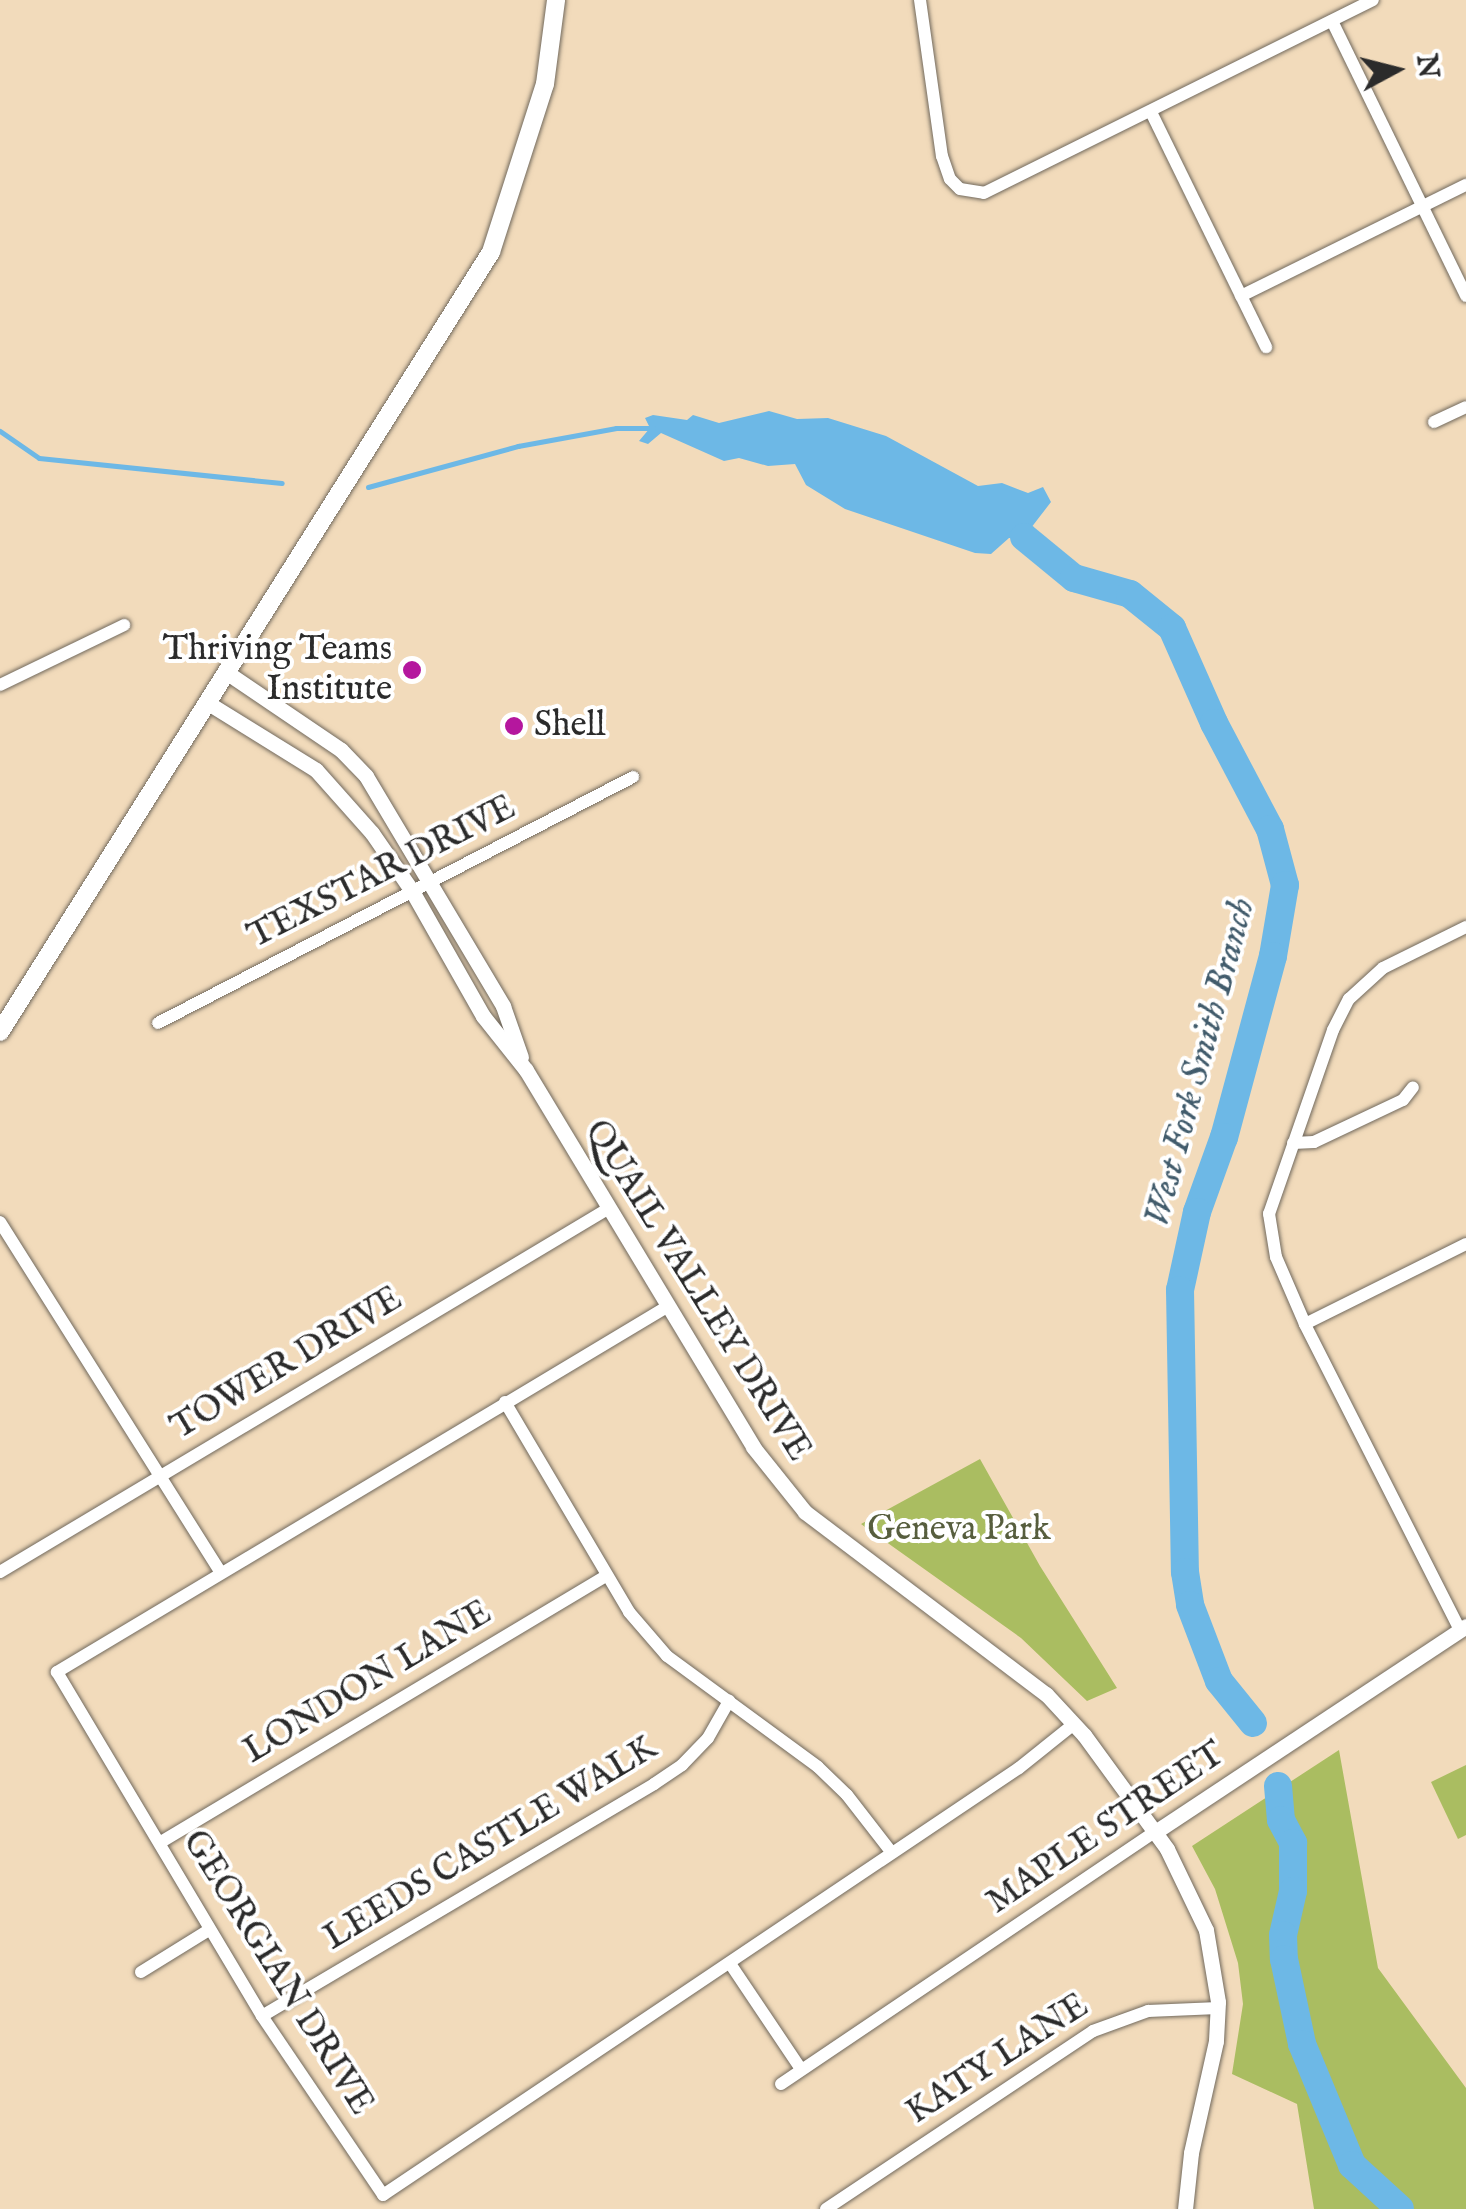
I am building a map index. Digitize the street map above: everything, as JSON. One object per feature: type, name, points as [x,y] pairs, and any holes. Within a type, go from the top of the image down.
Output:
[{"type":"main road","points":[[0,1032],[492,252],[545,84],[556,0]]},
{"type":"street","points":[[920,0],[936,128],[950,179],[960,189],[984,193],[1373,0]]},
{"type":"street","points":[[1332,21],[1466,296]]},
{"type":"street","points":[[1150,112],[1266,347]]},
{"type":"street","points":[[1241,296],[1466,185]]},
{"type":"street","points":[[1434,422],[1466,406]]},
{"type":"street","points":[[0,685],[124,625]]},
{"type":"street","name":"QUAIL VALLEY DRIVE","points":[[226,672],[354,762],[432,880],[503,1006],[526,1070]]},
{"type":"street","name":"QUAIL VALLEY DRIVE","points":[[208,703],[261,733],[326,780],[412,890],[483,1016],[526,1070],[665,1308],[754,1448],[805,1512],[1046,1694],[1074,1724],[1155,1832],[1194,1899],[1206,1930],[1218,2008],[1185,2209]]},
{"type":"street","name":"TEXSTAR DRIVE","points":[[158,1023],[633,777]]},
{"type":"street","points":[[1463,1628],[1305,1324],[1276,1256],[1269,1214],[1332,1030],[1349,999],[1383,968],[1466,927]]},
{"type":"street","points":[[1293,1143],[1314,1142],[1403,1100],[1413,1087]]},
{"type":"street","name":"TOWER DRIVE","points":[[0,1572],[606,1210]]},
{"type":"street","points":[[0,1222],[220,1571]]},
{"type":"street","points":[[1305,1324],[1466,1244]]},
{"type":"street","name":"GEORGIAN DRIVE","points":[[665,1308],[57,1672],[262,2016],[383,2195],[1019,1768],[1074,1724]]},
{"type":"street","points":[[505,1402],[606,1576],[666,1656],[847,1794],[892,1853]]},
{"type":"street","name":"LONDON LANE","points":[[161,1842],[606,1576]]},
{"type":"street","name":"MAPLE STREET","points":[[780,2084],[1463,1628]]},
{"type":"street","name":"LEEDS CASTLE WALK","points":[[262,2016],[654,1784],[708,1738],[729,1701]]},
{"type":"street","points":[[141,1972],[210,1930]]},
{"type":"street","points":[[731,1964],[801,2069]]},
{"type":"street","name":"KATY LANE","points":[[826,2209],[1093,2030],[1148,2011],[1218,2008]]},
{"type":"green space","name":"Geneva Park","points":[[980,1459],[1040,1566],[1117,1688],[1087,1701],[1021,1638],[861,1524]]},
{"type":"green space","points":[[1339,1750],[1378,1968],[1466,2088],[1466,2209],[1314,2209],[1297,2104],[1232,2074],[1243,2004],[1238,1963],[1215,1889],[1192,1846]]},
{"type":"green space","points":[[1466,1765],[1466,1835],[1458,1839],[1431,1782]]},
{"type":"water","points":[[769,411],[797,419],[828,418],[886,436],[978,486],[1002,483],[1028,493],[1043,487],[1051,502],[1024,537],[1009,538],[991,554],[975,553],[845,509],[806,485],[795,464],[768,466],[739,458],[724,461],[661,433],[648,444],[639,441],[650,428],[645,418],[653,415],[687,420],[693,415],[719,423]]},
{"type":"waterway","name":"West Fork Smith Branch","points":[[368,487],[518,446],[616,428],[653,428]]},
{"type":"waterway","name":"West Fork Smith Branch","points":[[0,431],[39,458],[282,483]]},
{"type":"waterway","name":"West Fork Smith Branch","points":[[1024,537],[1074,578],[1130,594],[1172,628],[1214,723],[1270,829],[1285,885],[1273,956],[1224,1137],[1197,1212],[1180,1290],[1185,1572],[1190,1605],[1219,1681],[1253,1723]]},
{"type":"waterway","name":"West Fork Smith Branch","points":[[1278,1786],[1281,1820],[1293,1843],[1293,1891],[1283,1935],[1284,1959],[1302,2044],[1352,2165],[1400,2209]]},
{"type":"place","name":"Thriving Teams Institute","points":[[412,670]]},
{"type":"place","name":"Shell","points":[[514,726]]}]
